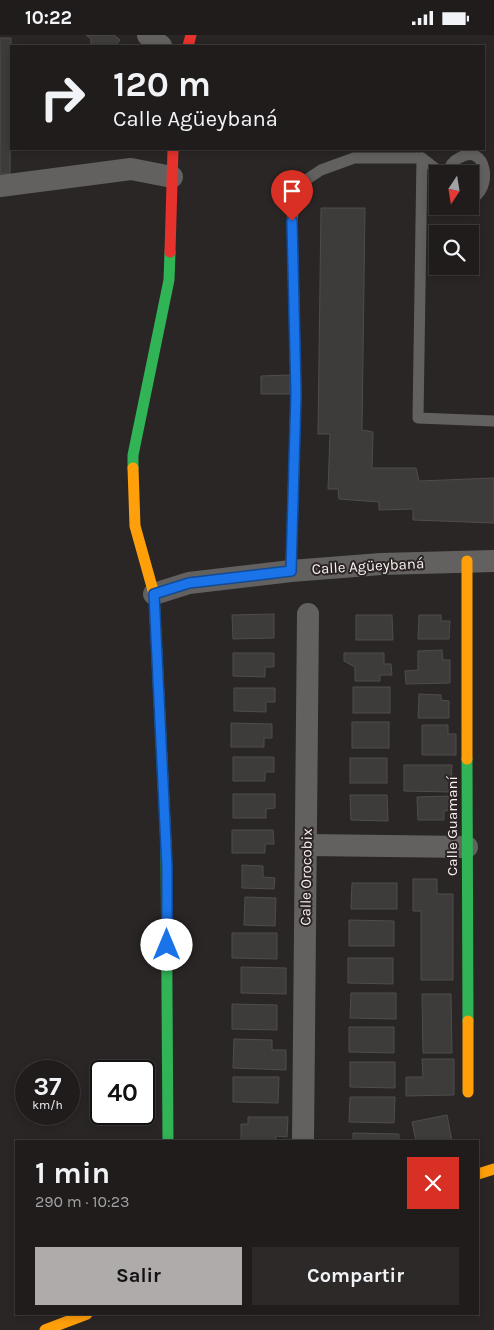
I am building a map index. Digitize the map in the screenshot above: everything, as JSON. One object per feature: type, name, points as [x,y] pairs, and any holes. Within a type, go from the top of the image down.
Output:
[{"type":"street","points":[[148,35],[160,45]]},
{"type":"street","points":[[168,1140],[167,867],[154,594],[135,526],[132,455],[169,280],[173,150]]},
{"type":"street","points":[[0,186],[131,169],[172,177]]},
{"type":"street","name":"Calle Guamaní","points":[[468,561],[468,1092]]},
{"type":"street","name":"Calle Agüeybaná","points":[[154,594],[189,583],[291,571],[381,564],[494,561]]},
{"type":"street","name":"Calle Orocobix","points":[[303,1140],[308,613]]},
{"type":"street","points":[[307,845],[467,847]]},
{"type":"street","points":[[479,1174],[494,1169]]},
{"type":"street","points":[[45,1330],[84,1315]]},
{"type":"lane","points":[[452,165],[461,156],[469,154],[485,160],[493,176],[486,192],[479,197]]},
{"type":"lane","points":[[291,571],[296,394],[292,221],[294,204],[306,179],[321,170],[354,158],[422,158],[431,165]]},
{"type":"lane","points":[[422,158],[418,418],[494,421]]},
{"type":"building","points":[[86,35],[114,35],[120,40],[116,45],[91,45],[91,39]]},
{"type":"building","points":[[0,38],[11,38],[10,174],[0,174]]},
{"type":"building","points":[[321,208],[365,208],[362,430],[373,432],[372,468],[416,468],[419,481],[494,478],[494,523],[413,520],[413,509],[379,510],[379,502],[339,499],[338,489],[328,489],[330,434],[318,434]]},
{"type":"building","points":[[290,375],[290,394],[261,394],[261,376]]},
{"type":"building","points":[[274,614],[274,638],[233,639],[232,615]]},
{"type":"building","points":[[356,615],[392,615],[393,640],[356,640]]},
{"type":"building","points":[[419,615],[441,615],[441,621],[450,621],[449,639],[418,639]]},
{"type":"building","points":[[442,650],[443,660],[450,660],[450,683],[406,684],[405,671],[418,670],[418,651]]},
{"type":"building","points":[[233,653],[274,653],[274,667],[265,667],[265,677],[233,676]]},
{"type":"building","points":[[344,653],[384,653],[384,664],[391,664],[392,675],[380,675],[380,681],[355,681],[355,667],[344,661]]},
{"type":"building","points":[[353,687],[390,687],[390,713],[353,713]]},
{"type":"building","points":[[234,688],[275,688],[275,702],[266,702],[266,712],[234,711]]},
{"type":"building","points":[[419,694],[441,695],[441,700],[449,701],[449,718],[418,718]]},
{"type":"building","points":[[352,722],[389,722],[389,748],[352,748]]},
{"type":"building","points":[[231,723],[272,724],[272,738],[264,738],[264,747],[231,747]]},
{"type":"building","points":[[422,725],[448,725],[448,734],[456,734],[456,755],[422,755]]},
{"type":"building","points":[[233,757],[274,757],[274,772],[265,772],[265,781],[233,781]]},
{"type":"building","points":[[350,758],[387,758],[387,783],[350,783]]},
{"type":"building","points":[[404,765],[452,765],[451,792],[404,791]]},
{"type":"building","points":[[233,794],[275,794],[275,808],[266,809],[266,818],[233,818]]},
{"type":"building","points":[[350,795],[387,795],[388,821],[351,820]]},
{"type":"building","points":[[452,796],[453,810],[444,811],[444,820],[418,820],[417,797]]},
{"type":"building","points":[[232,830],[273,830],[274,844],[265,844],[265,853],[232,853]]},
{"type":"building","points":[[242,865],[263,866],[263,877],[275,878],[274,889],[242,888]]},
{"type":"building","points":[[413,879],[437,879],[437,894],[453,894],[453,980],[421,980],[421,911],[413,911]]},
{"type":"building","points":[[352,883],[397,883],[397,909],[351,909]]},
{"type":"building","points":[[245,897],[276,898],[275,926],[244,925]]},
{"type":"building","points":[[349,920],[394,921],[394,946],[349,946]]},
{"type":"building","points":[[232,933],[277,933],[277,959],[232,958]]},
{"type":"building","points":[[348,958],[393,958],[393,984],[348,983]]},
{"type":"building","points":[[241,967],[286,968],[286,994],[241,993]]},
{"type":"building","points":[[351,993],[396,993],[396,1019],[350,1018]]},
{"type":"building","points":[[422,994],[451,994],[452,1053],[423,1053]]},
{"type":"building","points":[[232,1004],[277,1005],[277,1030],[232,1029]]},
{"type":"building","points":[[349,1027],[394,1027],[394,1053],[349,1052]]},
{"type":"building","points":[[234,1039],[272,1040],[272,1050],[286,1050],[286,1070],[233,1068]]},
{"type":"building","points":[[422,1059],[454,1059],[454,1095],[406,1096],[406,1077],[423,1077]]},
{"type":"building","points":[[350,1062],[395,1062],[395,1088],[350,1087]]},
{"type":"building","points":[[233,1077],[279,1077],[278,1103],[233,1102]]},
{"type":"building","points":[[350,1097],[395,1097],[394,1123],[349,1122]]},
{"type":"building","points":[[447,1115],[452,1140],[416,1140],[412,1122]]},
{"type":"building","points":[[248,1117],[288,1117],[287,1137],[276,1136],[276,1140],[241,1140],[241,1124],[248,1124]]},
{"type":"building","points":[[353,1133],[399,1134],[399,1140],[353,1140]]},
{"type":"traffic: fast","points":[[133,468],[133,455],[169,280],[170,252]]},
{"type":"traffic: fast","points":[[467,759],[468,1021]]},
{"type":"traffic: fast","points":[[166,844],[168,1140]]},
{"type":"traffic: slow","points":[[133,468],[135,526],[154,594],[166,844]]},
{"type":"traffic: slow","points":[[467,561],[467,759]]},
{"type":"traffic: slow","points":[[468,1021],[468,1092]]},
{"type":"traffic: slow","points":[[479,1174],[494,1169]]},
{"type":"traffic: slow","points":[[45,1330],[84,1315]]},
{"type":"traffic: jam","points":[[188,45],[191,35]]},
{"type":"traffic: jam","points":[[170,252],[173,150]]},
{"type":"route","points":[[167,945],[167,867],[154,594],[189,583],[291,571],[296,394],[292,221]]}]
